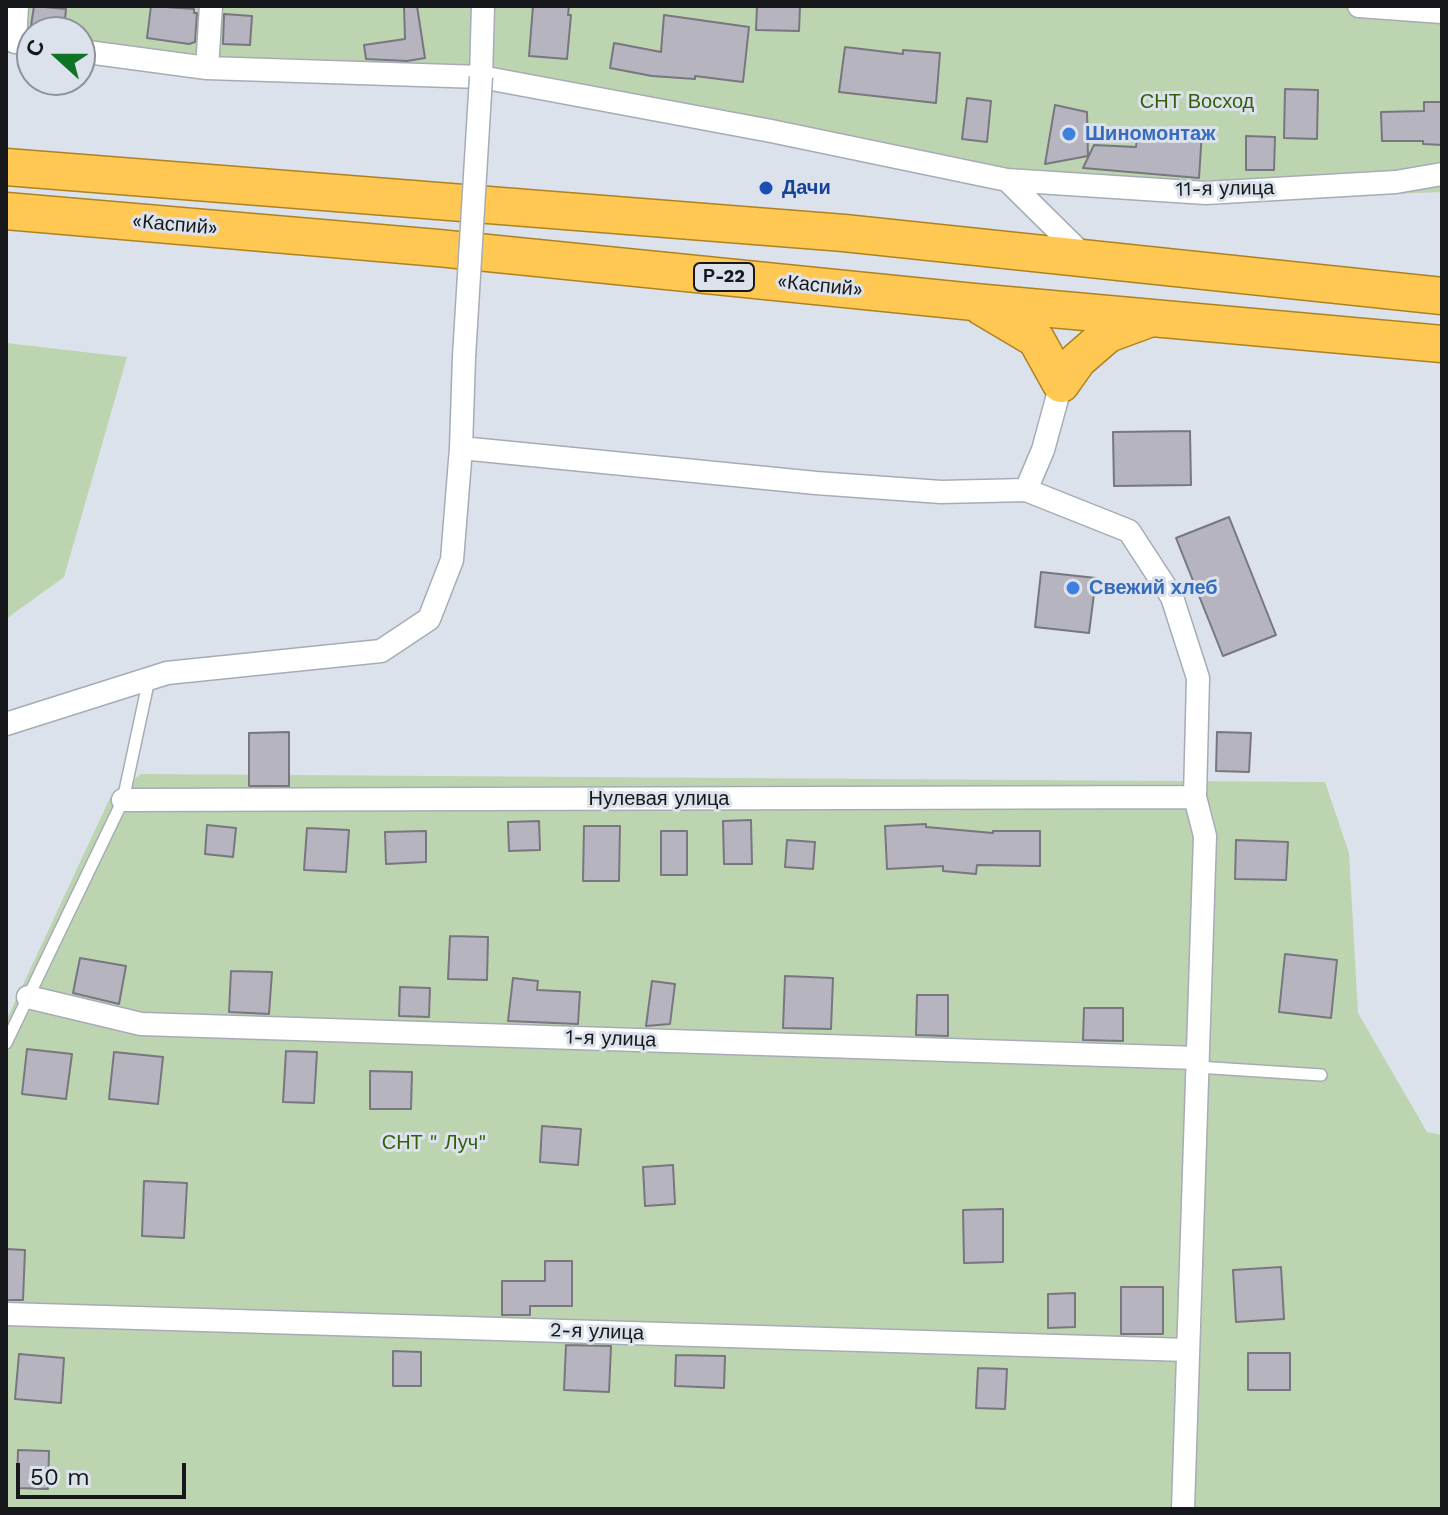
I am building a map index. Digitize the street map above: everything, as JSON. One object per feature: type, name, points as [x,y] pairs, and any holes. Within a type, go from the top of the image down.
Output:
[{"type":"highway","points":[[6,167],[844,233],[1442,296]]},
{"type":"highway","name":"«Каспий»","points":[[6,211],[438,248],[974,302],[1442,344]]},
{"type":"highway","points":[[974,302],[1036,339],[1061,384],[1078,360],[1108,334],[1152,318]]},
{"type":"street","points":[[207,68],[211,6]]},
{"type":"street","points":[[6,724],[167,673],[381,651],[429,619],[452,560],[458,504],[483,6]]},
{"type":"street","points":[[1359,6],[1442,12]]},
{"type":"street","name":"11-я улица","points":[[96,53],[207,68],[481,77],[771,131],[1007,180],[1206,193],[1396,182],[1442,174]]},
{"type":"street","points":[[1007,180],[1087,258]]},
{"type":"street","points":[[1026,490],[1043,450],[1061,384]]},
{"type":"street","points":[[461,448],[816,483],[941,492],[1026,490],[1129,531],[1172,597],[1198,678],[1195,797],[1205,836],[1183,1509]]},
{"type":"street","name":"Нулевая улица","points":[[123,800],[1195,797]]},
{"type":"street","name":"1-я улица","points":[[28,997],[141,1024],[1197,1062]]},
{"type":"street","name":"2-я улица","points":[[6,1314],[1188,1350]]},
{"type":"lane","points":[[6,1043],[123,800],[149,679]]},
{"type":"lane","points":[[1197,1062],[1321,1075]]},
{"type":"green space","name":"СНТ Восход","points":[[6,6],[1442,6],[1442,192],[1213,201],[1002,189],[511,86],[96,61],[96,16],[16,16],[16,53],[6,53]]},
{"type":"green space","points":[[6,343],[127,357],[64,577],[6,619]]},
{"type":"green space","name":"СНТ \" Луч\"","points":[[141,774],[1325,782],[1349,853],[1358,1013],[1427,1132],[1442,1135],[1442,1509],[6,1509],[6,1021],[110,798]]},
{"type":"building","points":[[34,6],[66,9],[65,16],[32,16]]},
{"type":"building","points":[[151,6],[194,9],[197,13],[195,42],[189,44],[147,38]]},
{"type":"building","points":[[404,6],[417,6],[425,58],[407,61],[366,59],[364,45],[405,39]]},
{"type":"building","points":[[533,6],[569,6],[567,59],[529,56]]},
{"type":"building","points":[[757,6],[800,6],[799,31],[756,30]]},
{"type":"building","points":[[224,14],[252,16],[250,45],[223,44]]},
{"type":"building","points":[[664,15],[749,27],[743,82],[695,76],[695,79],[652,76],[610,68],[614,43],[661,52]]},
{"type":"building","points":[[845,47],[903,54],[903,50],[940,53],[936,103],[839,92]]},
{"type":"building","points":[[1285,89],[1318,90],[1317,139],[1284,138]]},
{"type":"building","points":[[967,98],[991,101],[987,142],[962,139]]},
{"type":"building","points":[[1424,102],[1442,102],[1442,145],[1423,144],[1423,141],[1382,141],[1381,112],[1424,111]]},
{"type":"building","name":"Шиномонтаж","points":[[1055,105],[1087,112],[1088,156],[1045,164]]},
{"type":"building","points":[[1138,128],[1202,131],[1199,178],[1083,168],[1094,145],[1136,147]]},
{"type":"building","points":[[1246,136],[1275,137],[1274,170],[1246,170]]},
{"type":"building","points":[[1190,431],[1191,485],[1114,486],[1113,432]]},
{"type":"building","points":[[1229,517],[1276,635],[1223,656],[1176,538]]},
{"type":"building","points":[[1041,572],[1096,578],[1089,633],[1035,627]]},
{"type":"building","points":[[289,732],[289,786],[249,786],[249,733]]},
{"type":"building","points":[[1217,732],[1251,733],[1249,772],[1216,771]]},
{"type":"building","points":[[751,820],[752,864],[724,864],[723,821]]},
{"type":"building","points":[[539,821],[540,850],[509,851],[508,822]]},
{"type":"building","points":[[926,824],[926,827],[993,833],[1040,831],[1040,866],[977,865],[976,874],[943,871],[943,866],[887,869],[885,826]]},
{"type":"building","points":[[207,825],[236,828],[233,857],[205,854]]},
{"type":"building","points":[[584,826],[620,826],[619,881],[583,881]]},
{"type":"building","points":[[307,828],[349,830],[346,872],[304,870]]},
{"type":"building","points":[[426,831],[426,862],[386,864],[385,832]]},
{"type":"building","points":[[661,831],[687,831],[687,875],[661,875]]},
{"type":"building","points":[[787,840],[815,842],[813,869],[785,867]]},
{"type":"building","points":[[1236,840],[1288,842],[1286,880],[1235,879]]},
{"type":"building","points":[[450,936],[488,937],[487,980],[448,979]]},
{"type":"building","points":[[1285,954],[1337,960],[1331,1018],[1279,1012]]},
{"type":"building","points":[[80,958],[126,966],[119,1004],[73,993]]},
{"type":"building","points":[[231,971],[272,972],[269,1014],[229,1012]]},
{"type":"building","points":[[785,976],[833,978],[831,1029],[783,1028]]},
{"type":"building","points":[[513,978],[538,981],[537,990],[580,992],[578,1024],[508,1021]]},
{"type":"building","points":[[652,981],[675,984],[670,1024],[646,1026]]},
{"type":"building","points":[[400,987],[430,988],[429,1017],[399,1016]]},
{"type":"building","points":[[917,995],[948,995],[948,1036],[916,1035]]},
{"type":"building","points":[[1084,1008],[1123,1008],[1123,1041],[1083,1040]]},
{"type":"building","points":[[27,1049],[72,1054],[66,1099],[22,1094]]},
{"type":"building","points":[[286,1051],[317,1052],[314,1103],[283,1102]]},
{"type":"building","points":[[114,1052],[163,1057],[158,1104],[109,1099]]},
{"type":"building","points":[[370,1071],[412,1072],[411,1109],[370,1109]]},
{"type":"building","points":[[542,1126],[581,1129],[578,1165],[540,1162]]},
{"type":"building","points":[[673,1165],[675,1204],[645,1206],[643,1167]]},
{"type":"building","points":[[144,1181],[187,1183],[184,1238],[142,1236]]},
{"type":"building","points":[[1003,1209],[1003,1262],[964,1263],[963,1210]]},
{"type":"building","points":[[6,1249],[25,1250],[23,1300],[6,1300]]},
{"type":"building","points":[[545,1261],[572,1261],[572,1306],[530,1306],[530,1315],[502,1315],[502,1281],[545,1281]]},
{"type":"building","points":[[1281,1267],[1284,1319],[1236,1322],[1233,1270]]},
{"type":"building","points":[[1121,1287],[1163,1287],[1163,1334],[1121,1334]]},
{"type":"building","points":[[1075,1293],[1075,1327],[1048,1328],[1048,1294]]},
{"type":"building","points":[[566,1345],[611,1346],[609,1392],[564,1390]]},
{"type":"building","points":[[393,1351],[421,1352],[421,1386],[393,1386]]},
{"type":"building","points":[[1248,1353],[1290,1353],[1290,1390],[1248,1390]]},
{"type":"building","points":[[19,1354],[64,1358],[61,1403],[15,1399]]},
{"type":"building","points":[[676,1355],[725,1356],[724,1388],[675,1386]]},
{"type":"building","points":[[978,1368],[1007,1369],[1005,1409],[976,1408]]},
{"type":"building","points":[[18,1450],[49,1451],[48,1489],[17,1488]]},
{"type":"place","name":"Шиномонтаж","points":[[1069,134]]},
{"type":"place","name":"Дачи","points":[[766,188]]},
{"type":"place","name":"Свежий хлеб","points":[[1073,588]]}]
